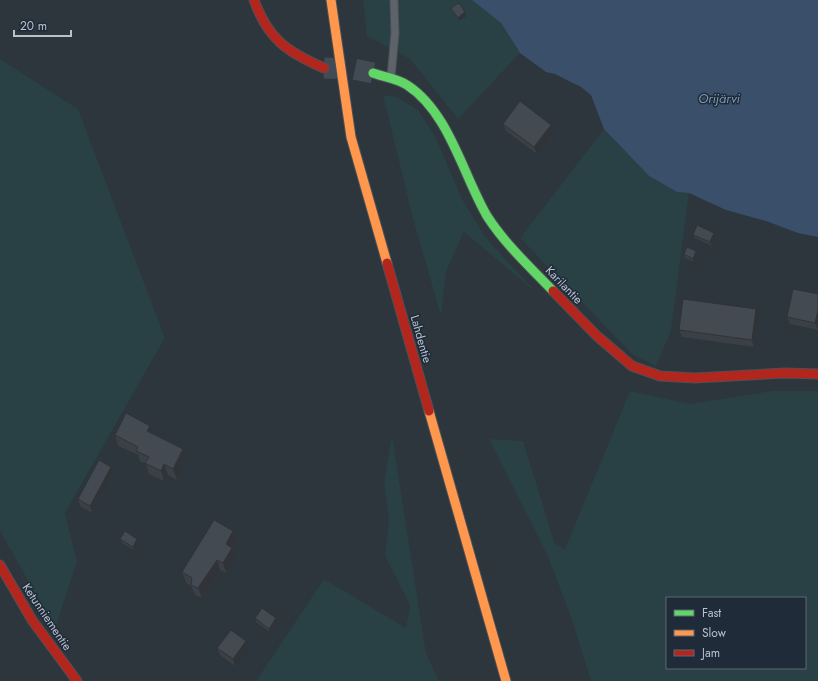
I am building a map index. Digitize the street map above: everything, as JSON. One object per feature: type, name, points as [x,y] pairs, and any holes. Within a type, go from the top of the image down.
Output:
[{"type":"main road","points":[[254,0],[260,19],[275,40],[295,56],[324,68]]},
{"type":"main road","name":"Lahdentie","points":[[331,0],[351,137],[506,681]]},
{"type":"main road","name":"Karilantie","points":[[373,73],[406,84],[425,98],[437,114],[452,141],[487,215],[504,240],[597,336],[632,366],[660,376],[695,378],[818,374]]},
{"type":"main road","name":"Ketunniementie","points":[[0,565],[32,620],[77,681]]},
{"type":"lane","points":[[391,79],[395,34],[394,0]]},
{"type":"green space","points":[[363,0],[472,0],[501,23],[520,53],[458,119],[410,59],[367,36]]},
{"type":"green space","points":[[0,59],[78,109],[165,338],[65,513],[77,562],[55,629],[0,531]]},
{"type":"green space","points":[[383,95],[397,97],[418,110],[436,138],[462,199],[486,238],[539,295],[464,232],[446,271],[441,316],[413,219]]},
{"type":"green space","points":[[604,129],[649,176],[677,192],[689,193],[671,331],[656,366],[632,354],[520,238]]},
{"type":"green space","points":[[630,391],[690,404],[772,391],[818,391],[818,681],[591,681],[571,617],[547,554],[489,439],[523,441],[555,544],[565,549]]},
{"type":"green space","points":[[392,435],[426,653],[439,681],[256,681],[324,579],[406,628],[410,605],[385,556],[389,519],[384,483]]},
{"type":"water","name":"Orijärvi","points":[[472,0],[818,0],[818,237],[798,233],[766,221],[726,210],[689,193],[677,192],[649,176],[604,129],[591,95],[581,87],[555,74],[546,72],[520,53],[501,23]]},
{"type":"building","points":[[459,3],[465,12],[458,18],[451,8]]},
{"type":"building","points":[[520,101],[551,125],[534,147],[503,124]]},
{"type":"building","points":[[697,225],[714,233],[710,242],[693,235]]},
{"type":"building","points":[[687,247],[696,251],[693,259],[684,254]]},
{"type":"building","points":[[793,289],[818,294],[818,310],[815,323],[787,317]]},
{"type":"building","points":[[683,299],[756,309],[752,340],[679,330]]},
{"type":"building","points":[[126,413],[150,426],[147,431],[183,449],[173,469],[164,464],[161,471],[145,463],[149,457],[136,451],[138,447],[115,435]]},
{"type":"building","points":[[99,460],[111,467],[90,506],[78,499]]},
{"type":"building","points":[[214,520],[233,531],[226,544],[232,548],[223,563],[217,560],[198,588],[191,585],[192,578],[182,572]]},
{"type":"building","points":[[125,531],[137,539],[133,547],[120,539]]},
{"type":"building","points":[[262,608],[276,618],[269,629],[255,618]]},
{"type":"building","points":[[231,630],[246,641],[233,659],[217,648]]},
{"type":"tunnel","points":[[324,68],[354,69],[373,73]]},
{"type":"traffic: fast","points":[[373,73],[407,85],[422,97],[434,111],[454,145],[478,200],[487,216],[510,246],[553,291]]},
{"type":"traffic: slow","points":[[331,0],[351,137],[387,263]]},
{"type":"traffic: slow","points":[[429,411],[506,681]]},
{"type":"traffic: jam","points":[[254,0],[266,25],[280,43],[299,56],[324,68]]},
{"type":"traffic: jam","points":[[387,263],[429,411]]},
{"type":"traffic: jam","points":[[553,291],[597,336],[632,366],[660,376],[695,378],[785,373],[818,374]]},
{"type":"traffic: jam","points":[[0,565],[32,620],[77,681]]}]
